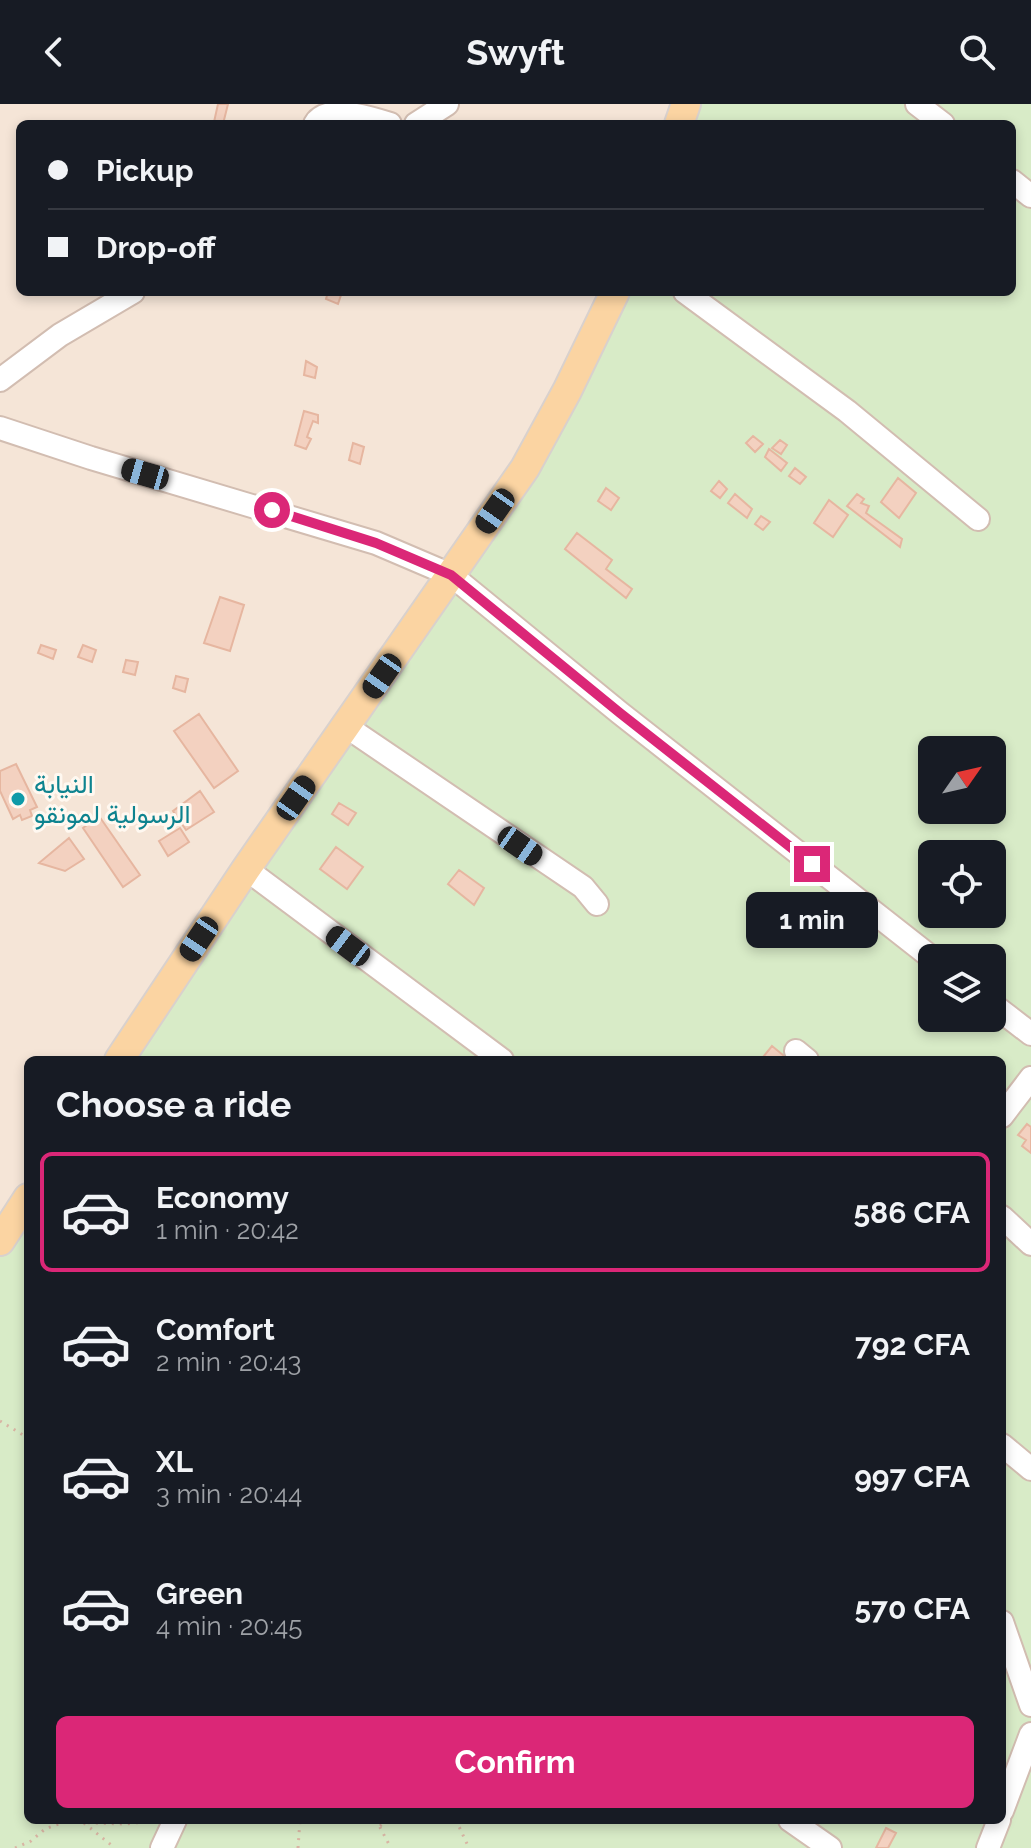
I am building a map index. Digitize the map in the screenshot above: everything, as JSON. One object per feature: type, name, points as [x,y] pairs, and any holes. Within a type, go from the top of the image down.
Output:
[{"type":"main road","points":[[122,1056],[246,869],[347,727],[540,443],[613,296]]},
{"type":"main road","points":[[0,1241],[24,1204]]},
{"type":"street","points":[[422,120],[447,104]]},
{"type":"street","points":[[917,104],[938,120]]},
{"type":"street","points":[[316,120],[328,109],[338,108],[377,120]]},
{"type":"street","points":[[0,380],[60,335],[126,296]]},
{"type":"street","points":[[690,296],[847,411],[978,519]]},
{"type":"street","points":[[0,428],[376,543],[451,575],[620,713],[918,947]]},
{"type":"street","points":[[347,727],[583,887],[597,904]]},
{"type":"street","points":[[246,869],[497,1056]]},
{"type":"street","points":[[1006,1015],[1031,1034]]},
{"type":"street","points":[[1006,1111],[1031,1078]]},
{"type":"street","points":[[1006,1221],[1031,1244]]},
{"type":"street","points":[[1006,1448],[1031,1469]]},
{"type":"street","points":[[1006,1633],[1031,1705]]},
{"type":"street","points":[[1006,1800],[1031,1734]]},
{"type":"street","points":[[162,1848],[173,1824]]},
{"type":"street","points":[[800,1824],[830,1848]]},
{"type":"street","points":[[988,1848],[997,1824]]},
{"type":"path","points":[[0,1421],[24,1436]]},
{"type":"path","points":[[15,1848],[61,1824]]},
{"type":"path","points":[[85,1824],[115,1848]]},
{"type":"path","points":[[298,1848],[300,1824]]},
{"type":"path","points":[[383,1824],[380,1826],[391,1848]]},
{"type":"path","points":[[458,1824],[469,1848]]},
{"type":"shaded area","points":[[0,104],[1031,104],[1031,1848],[0,1848]]},
{"type":"green space","points":[[683,104],[1031,104],[1031,1848],[0,1848],[0,1241],[24,1204],[24,1824],[1006,1824],[1006,1056],[122,1056],[525,468],[613,296],[1016,296],[1016,120],[678,120]]},
{"type":"building","points":[[218,104],[228,104],[224,120],[214,120]]},
{"type":"building","points":[[327,296],[341,296],[338,304],[326,299]]},
{"type":"building","points":[[306,361],[317,367],[315,378],[304,375]]},
{"type":"building","points":[[304,411],[318,415],[318,423],[313,421],[307,437],[311,439],[306,449],[295,445]]},
{"type":"building","points":[[753,436],[763,444],[755,452],[746,443]]},
{"type":"building","points":[[780,440],[787,445],[781,454],[772,448]]},
{"type":"building","points":[[353,443],[364,447],[360,464],[349,460]]},
{"type":"building","points":[[769,449],[787,463],[781,471],[765,457]]},
{"type":"building","points":[[795,468],[806,477],[800,484],[789,476]]},
{"type":"building","points":[[898,478],[916,493],[899,518],[881,502]]},
{"type":"building","points":[[719,481],[727,489],[720,498],[711,491]]},
{"type":"building","points":[[606,488],[619,498],[611,510],[598,501]]},
{"type":"building","points":[[735,494],[752,509],[747,518],[728,503]]},
{"type":"building","points":[[857,494],[864,499],[861,503],[869,506],[866,513],[902,539],[900,547],[847,506]]},
{"type":"building","points":[[829,500],[848,515],[833,537],[814,523]]},
{"type":"building","points":[[761,516],[770,522],[763,530],[755,524]]},
{"type":"building","points":[[577,533],[612,560],[606,569],[632,589],[626,598],[565,549]]},
{"type":"building","points":[[220,597],[244,605],[230,651],[204,643]]},
{"type":"building","points":[[41,645],[56,650],[53,659],[38,653]]},
{"type":"building","points":[[83,645],[96,650],[92,662],[78,657]]},
{"type":"building","points":[[126,660],[138,662],[135,675],[123,672]]},
{"type":"building","points":[[176,676],[188,679],[185,692],[173,688]]},
{"type":"building","points":[[199,714],[238,771],[214,788],[174,731]]},
{"type":"building","name":"النيابة الرسولية لمونقو","points":[[16,764],[37,807],[30,810],[32,816],[22,820],[20,815],[13,819],[0,791],[0,771]]},
{"type":"building","points":[[200,791],[214,812],[186,830],[173,811]]},
{"type":"building","points":[[339,803],[356,813],[348,825],[332,814]]},
{"type":"building","points":[[99,816],[140,875],[123,887],[83,828]]},
{"type":"building","points":[[180,828],[189,842],[168,856],[159,841]]},
{"type":"building","points":[[69,838],[84,859],[65,871],[39,863]]},
{"type":"building","points":[[336,847],[363,867],[347,889],[320,869]]},
{"type":"building","points":[[459,870],[484,888],[474,905],[448,884]]},
{"type":"building","points":[[772,1046],[784,1056],[764,1056]]},
{"type":"building","points":[[1027,1124],[1031,1127],[1031,1153],[1022,1146],[1026,1140],[1018,1135]]},
{"type":"building","points":[[886,1828],[896,1833],[888,1848],[876,1848]]},
{"type":"place","name":"النيابة الرسولية لمونقو","points":[[18,799]]},
{"type":"route","points":[[272,510],[376,543],[451,575],[812,864]]}]
